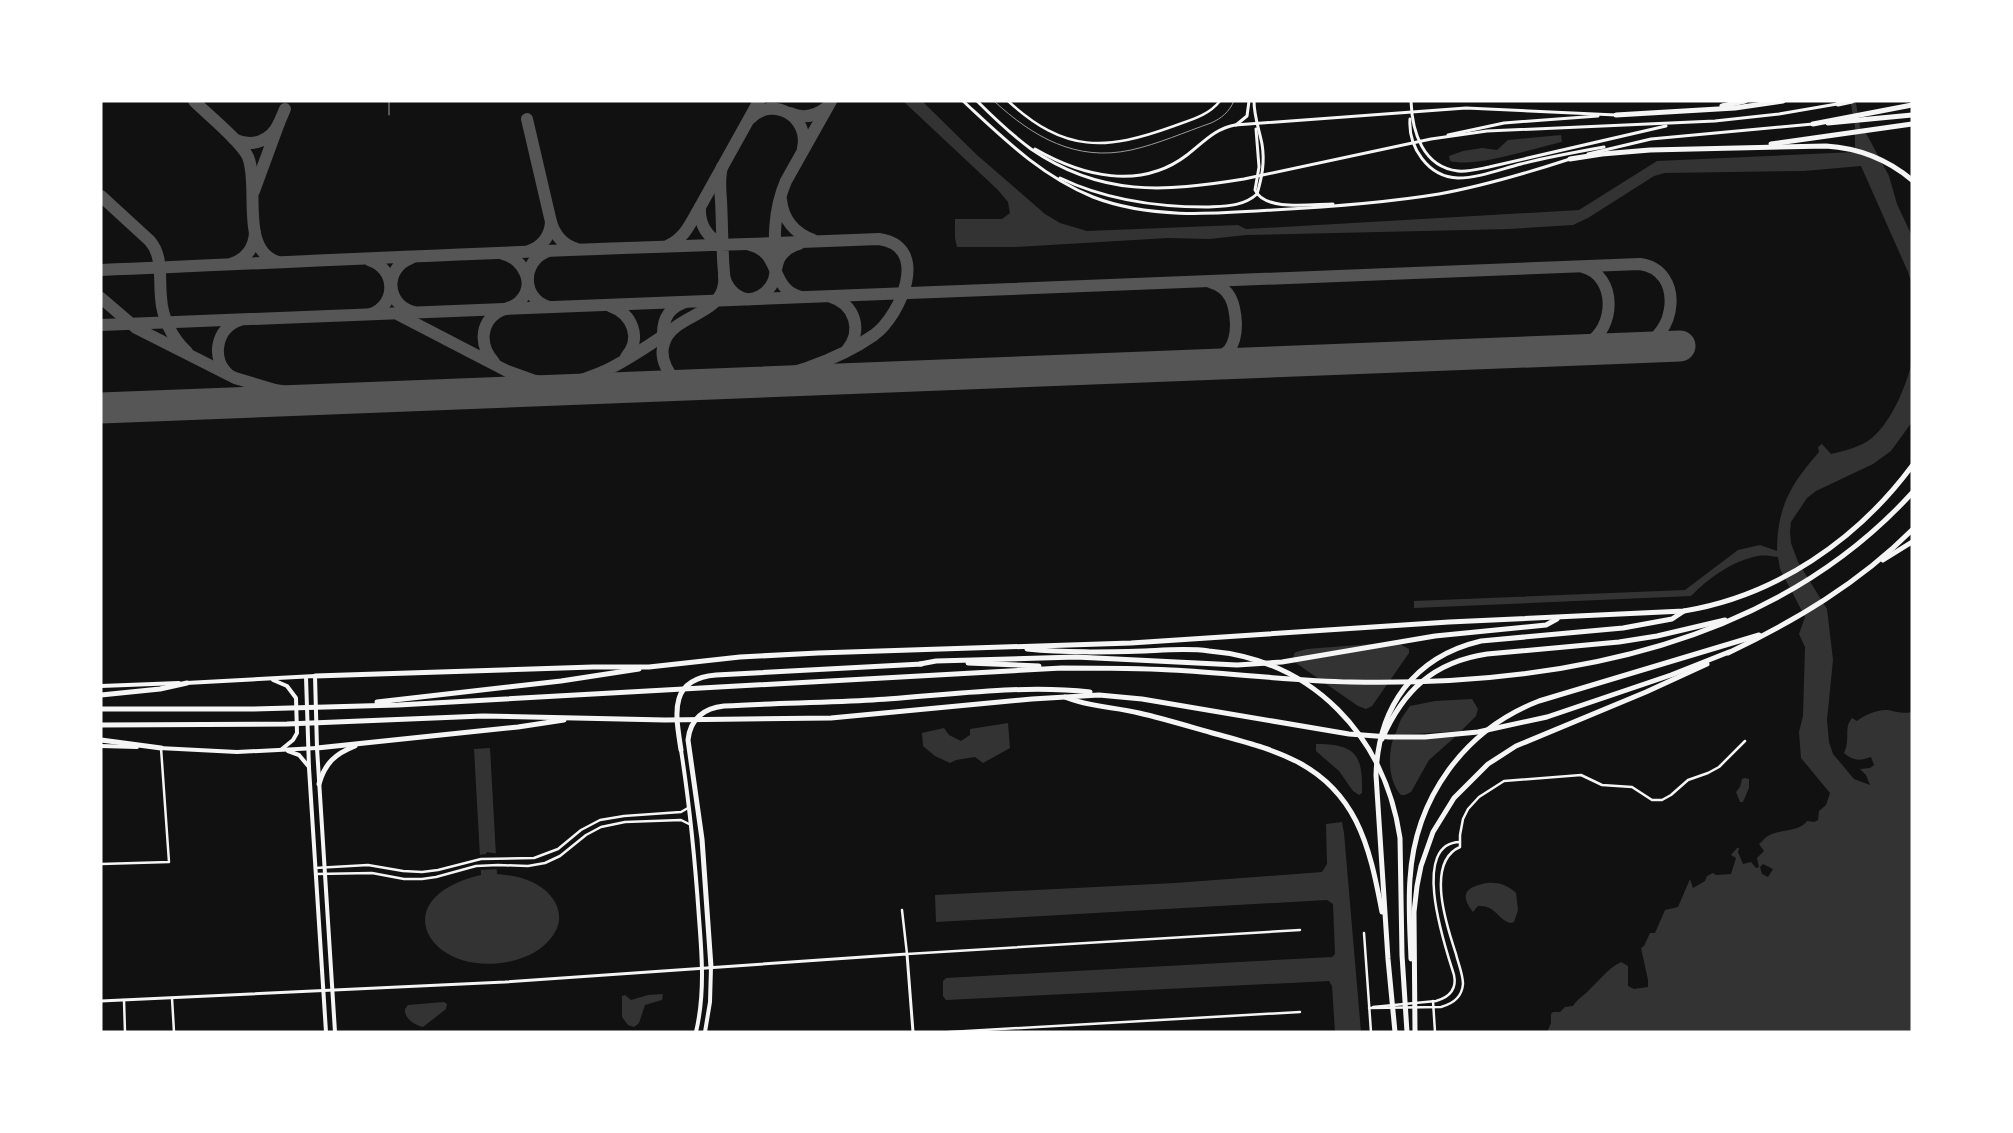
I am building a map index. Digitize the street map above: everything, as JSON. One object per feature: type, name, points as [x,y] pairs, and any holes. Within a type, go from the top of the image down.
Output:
[{"type":"highway","points":[[1690,111],[1745,101]]},
{"type":"highway","points":[[1616,114],[1690,111],[1765,105],[1783,101]]},
{"type":"highway","points":[[1838,104],[1852,101]]},
{"type":"highway","points":[[1843,120],[1912,105]]},
{"type":"highway","points":[[1813,124],[1912,115]]},
{"type":"highway","points":[[1745,147],[1912,124]]},
{"type":"highway","points":[[1570,160],[1631,152],[1826,146],[1848,148],[1882,160],[1902,171],[1912,180]]},
{"type":"highway","points":[[1888,496],[1912,466]]},
{"type":"highway","points":[[362,705],[602,676],[649,667],[740,657],[818,652],[1004,648],[1141,642],[1449,622],[1684,611],[1715,605],[1740,597],[1793,572],[1841,539],[1912,472]]},
{"type":"highway","points":[[681,750],[676,716],[677,704],[684,690],[700,678],[716,675],[920,664],[1009,664],[1062,668],[1154,669],[1352,682],[1439,680],[1516,674],[1614,657],[1688,637],[1748,613],[1801,586],[1840,559],[1884,522],[1912,493]]},
{"type":"highway","points":[[1870,568],[1912,530]]},
{"type":"highway","points":[[1414,996],[1414,912],[1418,877],[1425,854],[1436,827],[1454,798],[1488,764],[1516,746],[1655,689],[1780,627],[1814,607],[1870,568],[1912,542]]},
{"type":"highway","points":[[1395,1032],[1376,788],[1377,752],[1383,724],[1399,694],[1424,669],[1459,647],[1480,642],[1623,628],[1672,620],[1684,611]]},
{"type":"highway","points":[[1377,752],[1391,719],[1408,695],[1431,674],[1458,661],[1487,654],[1600,645],[1645,638],[1693,628],[1748,613]]},
{"type":"highway","points":[[920,664],[936,661],[1076,657],[1237,665],[1282,662],[1435,636],[1546,625],[1560,618]]},
{"type":"highway","points":[[1415,1032],[1409,902],[1410,877],[1415,844],[1425,813],[1438,785],[1474,740],[1510,715],[1539,701],[1738,643],[1780,627]]},
{"type":"highway","points":[[1004,648],[1076,652],[1202,650],[1220,652],[1251,658],[1286,672],[1319,693],[1341,713],[1369,748],[1388,787],[1397,820],[1400,838],[1404,997],[1407,1032]]},
{"type":"highway","points":[[711,967],[702,839],[688,740],[692,724],[702,713],[712,708],[873,700],[1009,690],[1059,689],[1114,695],[1340,733],[1419,737],[1478,732],[1512,726],[1572,709],[1729,652]]},
{"type":"highway","points":[[315,676],[593,667],[649,667]]},
{"type":"highway","points":[[101,709],[398,705],[1062,668]]},
{"type":"highway","points":[[101,696],[160,689],[187,683]]},
{"type":"highway","points":[[101,724],[287,724],[483,716],[665,720],[846,717],[1063,696],[1114,695]]},
{"type":"highway","points":[[1063,696],[1077,702],[1142,713],[1278,752],[1300,762],[1317,773],[1334,788],[1346,804],[1362,834],[1373,867],[1386,931]]},
{"type":"highway","points":[[317,748],[518,727],[572,718]]},
{"type":"highway","points":[[101,740],[161,748]]},
{"type":"highway","points":[[319,784],[325,768],[332,759],[341,752],[362,744]]},
{"type":"main road","points":[[101,686],[315,676],[319,784],[335,1032]]},
{"type":"main road","points":[[306,677],[309,768],[326,1032]]},
{"type":"main road","points":[[268,679],[287,686],[296,698],[297,733],[293,740],[280,750]]},
{"type":"main road","points":[[101,746],[237,752],[317,748]]},
{"type":"main road","points":[[286,750],[299,755],[309,768]]},
{"type":"main road","points":[[681,750],[690,805],[702,968],[701,1000],[696,1032]]},
{"type":"main road","points":[[705,1032],[710,1002],[711,967]]},
{"type":"street","points":[[963,101],[1026,159],[1043,171],[1095,197],[1136,209],[1158,212],[1204,214],[1404,199],[1458,190],[1631,142]]},
{"type":"street","points":[[977,101],[1029,148],[1062,168],[1114,186],[1154,189],[1214,184],[1274,174],[1478,127],[1504,123],[1616,114]]},
{"type":"street","points":[[1008,101],[1023,115],[1055,134],[1073,140],[1109,143],[1141,138],[1200,116],[1211,111],[1220,101]]},
{"type":"street","points":[[1235,125],[1247,116],[1249,101]]},
{"type":"street","points":[[1254,101],[1259,167],[1255,186],[1257,194],[1262,200],[1277,204],[1357,204]]},
{"type":"street","points":[[1411,101],[1410,125],[1412,140],[1418,153],[1430,167],[1443,175],[1457,178],[1474,176],[1574,152],[1631,142],[1813,124]]},
{"type":"street","points":[[1431,139],[1512,128],[1686,123],[1771,115],[1838,104]]},
{"type":"street","points":[[1013,135],[1048,157],[1064,164],[1083,171],[1118,177],[1149,174],[1164,168],[1187,156],[1220,129],[1235,125],[1474,108],[1616,114]]},
{"type":"street","points":[[1411,111],[1416,136],[1426,152],[1440,164],[1460,171],[1489,167],[1686,123]]},
{"type":"street","points":[[1043,171],[1097,192],[1125,200],[1154,205],[1190,207],[1233,205],[1243,203],[1257,194]]},
{"type":"street","points":[[1369,1008],[1440,1007],[1453,1002],[1460,994],[1463,985],[1462,974],[1444,913],[1442,891],[1444,862],[1451,852],[1460,847],[1463,819],[1470,806],[1479,797],[1504,781],[1581,775],[1602,785],[1632,787],[1650,799],[1660,800],[1671,796],[1691,778],[1719,768],[1745,741]]},
{"type":"street","points":[[101,864],[169,862],[161,748]]},
{"type":"street","points":[[315,868],[368,865],[417,872],[438,870],[475,860],[528,859],[549,854],[562,846],[584,827],[600,820],[624,816],[681,812],[690,805]]},
{"type":"street","points":[[316,874],[372,873],[404,879],[436,878],[476,866],[502,865],[522,867],[545,862],[560,856],[594,830],[608,825],[625,822],[682,820],[692,826]]},
{"type":"street","points":[[1369,1008],[1382,1005],[1433,1001],[1449,995],[1455,982],[1437,915],[1434,895],[1434,868],[1437,859],[1444,849],[1454,842],[1460,842]]},
{"type":"street","points":[[902,910],[913,1032]]},
{"type":"street","points":[[101,1001],[505,982],[907,954],[1300,930]]},
{"type":"street","points":[[1364,933],[1371,1032]]},
{"type":"street","points":[[172,998],[174,1032]]},
{"type":"street","points":[[124,1000],[125,1032]]},
{"type":"street","points":[[1433,1001],[1435,1032]]},
{"type":"street","points":[[949,1032],[1300,1012]]},
{"type":"shaded area","points":[[903,101],[922,101],[977,155],[1045,214],[1060,223],[1087,231],[1238,225],[1246,229],[1579,210],[1657,161],[1855,152],[1855,131],[1866,133],[1889,176],[1897,204],[1912,236],[1912,285],[1861,166],[1804,171],[1665,173],[1654,176],[1588,218],[1573,225],[1510,229],[1246,235],[1210,239],[1168,238],[1014,247],[957,247],[955,219],[1002,219],[1010,213],[1008,202],[998,190]]},
{"type":"shaded area","points":[[1561,135],[1562,142],[1489,160],[1475,162],[1450,161],[1449,156],[1463,151],[1482,148],[1497,150],[1508,140]]},
{"type":"shaded area","points":[[1912,362],[1912,422],[1891,451],[1873,464],[1816,491],[1807,498],[1791,522],[1790,532],[1791,543],[1798,562],[1827,609],[1833,660],[1827,720],[1829,742],[1833,754],[1854,779],[1870,785],[1866,775],[1860,769],[1870,768],[1874,765],[1871,757],[1857,759],[1851,758],[1844,753],[1849,722],[1852,718],[1857,721],[1880,710],[1902,713],[1912,712],[1912,1032],[1547,1032],[1553,1012],[1560,1012],[1565,1007],[1573,1006],[1608,971],[1621,962],[1628,966],[1628,986],[1634,989],[1648,987],[1641,948],[1644,946],[1650,933],[1655,933],[1665,910],[1678,907],[1690,879],[1693,888],[1705,881],[1707,876],[1713,873],[1716,875],[1731,874],[1736,858],[1731,855],[1737,848],[1739,848],[1738,852],[1743,864],[1751,862],[1756,868],[1759,867],[1757,858],[1764,851],[1759,844],[1765,838],[1800,827],[1807,821],[1814,822],[1818,820],[1819,811],[1826,805],[1830,793],[1801,758],[1799,732],[1803,716],[1805,647],[1799,634],[1805,617],[1780,569],[1778,557],[1765,556],[1748,558],[1730,566],[1705,583],[1691,596],[1414,608],[1414,601],[1685,590],[1738,550],[1760,545],[1777,551],[1783,509],[1793,486],[1819,452],[1818,447],[1822,444],[1831,454],[1847,450],[1872,438],[1892,413]],"holes":[[[1763,864],[1773,869],[1768,877],[1762,874],[1760,867]]]},
{"type":"shaded area","points":[[1396,642],[1409,649],[1409,653],[1372,706],[1366,709],[1358,706],[1293,661],[1296,652],[1307,649]]},
{"type":"shaded area","points":[[1472,699],[1478,709],[1476,716],[1461,731],[1395,735],[1401,719],[1410,706],[1435,701]]},
{"type":"shaded area","points":[[1008,723],[1010,748],[983,763],[975,757],[956,760],[950,763],[935,756],[923,746],[922,733],[944,728],[949,735],[961,741],[970,735],[970,729]]},
{"type":"shaded area","points":[[1455,737],[1429,760],[1411,792],[1401,795],[1391,776],[1390,753],[1393,739]]},
{"type":"shaded area","points":[[1316,744],[1340,746],[1354,754],[1361,769],[1362,793],[1359,795],[1353,791],[1339,771],[1316,751]]},
{"type":"shaded area","points":[[490,748],[497,874],[513,876],[536,884],[551,896],[559,912],[559,920],[551,938],[543,947],[533,953],[512,961],[483,964],[458,959],[440,948],[428,934],[425,917],[432,901],[450,886],[481,875],[474,749]]},
{"type":"shaded area","points":[[1742,779],[1749,779],[1749,788],[1743,802],[1740,802],[1736,792],[1740,787]]},
{"type":"shaded area","points":[[1342,822],[1361,1032],[1335,1032],[1332,986],[1329,981],[946,1000],[943,996],[943,981],[946,978],[1332,957],[1335,954],[1333,904],[1327,900],[936,922],[935,895],[1175,883],[1322,872],[1327,864],[1326,824]]},
{"type":"shaded area","points":[[1487,883],[1503,885],[1516,893],[1518,910],[1514,922],[1505,921],[1484,906],[1478,906],[1473,912],[1466,900],[1467,892],[1474,887]]},
{"type":"shaded area","points":[[663,994],[662,1000],[645,1005],[639,1023],[634,1027],[628,1025],[622,1017],[622,996],[625,995],[631,1000],[648,995]]},
{"type":"shaded area","points":[[444,1002],[447,1004],[446,1009],[423,1027],[410,1021],[405,1012],[408,1005]]},
{"type":"pier","points":[[487,852],[499,854],[500,869],[479,870],[478,855],[486,854]]},
{"type":"waterway","points":[[1853,101],[1859,135]]},
{"type":"taxiway","points":[[194,101],[232,136],[248,157],[251,169],[255,231],[259,245],[266,255],[278,262]]},
{"type":"taxiway","points":[[724,244],[718,242],[705,230],[701,219],[700,207],[759,101]]},
{"type":"taxiway","points":[[776,272],[775,225],[782,192],[786,181],[831,101]]},
{"type":"taxiway","points":[[790,113],[809,116],[827,107]]},
{"type":"taxiway","points":[[279,123],[285,109]]},
{"type":"taxiway","points":[[751,118],[760,111],[770,109],[779,109],[788,113],[796,119],[801,127],[804,137],[803,148]]},
{"type":"taxiway","points":[[527,119],[551,222],[545,240],[529,251]]},
{"type":"taxiway","points":[[234,139],[248,143],[260,141],[271,134],[279,123],[254,191]]},
{"type":"taxiway","points":[[101,270],[506,252],[667,246],[748,244],[879,239],[895,244],[904,254],[907,267],[906,282],[901,298],[893,313],[874,335],[842,354],[783,375],[747,381],[693,384],[683,383],[673,377],[664,361],[664,343],[676,326],[714,303],[721,295],[724,284],[723,250],[722,243],[720,183],[722,167]]},
{"type":"taxiway","points":[[101,196],[150,241],[154,247],[159,260],[163,312],[172,334],[187,352]]},
{"type":"taxiway","points":[[781,200],[787,219],[795,229],[813,240]]},
{"type":"taxiway","points":[[669,245],[683,234],[700,207]]},
{"type":"taxiway","points":[[551,222],[560,239],[577,249]]},
{"type":"taxiway","points":[[231,264],[245,256],[251,248],[255,233]]},
{"type":"taxiway","points":[[724,276],[729,288],[740,297],[750,299],[760,296],[772,285],[780,257],[788,249],[799,244]]},
{"type":"taxiway","points":[[750,245],[760,249],[767,255],[784,286],[791,293],[801,297]]},
{"type":"taxiway","points":[[548,251],[539,256],[533,263],[529,271],[528,280],[533,296],[540,303],[549,307]]},
{"type":"taxiway","points":[[494,362],[489,356],[484,343],[487,323],[498,312],[519,302],[527,288],[526,274],[522,267],[517,261],[503,254]]},
{"type":"taxiway","points":[[411,258],[402,263],[396,270],[391,286],[398,302],[404,308],[414,312]]},
{"type":"taxiway","points":[[369,260],[378,264],[384,270],[389,278],[390,286],[386,302],[380,309],[371,314]]},
{"type":"taxiway","points":[[101,325],[1640,264],[1654,269],[1664,278],[1669,291],[1670,304],[1668,318],[1661,331],[1651,341],[1638,347]]},
{"type":"taxiway","points":[[1526,352],[1573,349],[1587,344],[1597,336],[1607,315],[1609,303],[1607,291],[1602,281],[1594,272],[1583,267]]},
{"type":"taxiway","points":[[1202,364],[1220,357],[1229,350],[1234,341],[1236,331],[1233,304],[1230,298],[1223,288],[1210,282]]},
{"type":"taxiway","points":[[831,297],[846,306],[854,319],[855,335],[847,350]]},
{"type":"taxiway","points":[[101,298],[136,328],[235,378],[275,390],[315,397],[390,396]]},
{"type":"taxiway","points":[[663,341],[664,323],[668,314],[683,303]]},
{"type":"taxiway","points":[[610,306],[624,315],[633,328],[633,343],[626,357]]},
{"type":"taxiway","points":[[399,315],[507,371],[532,380],[551,384]]},
{"type":"taxiway","points":[[228,374],[219,360],[219,344],[221,336],[226,330],[240,320]]},
{"type":"taxiway","points":[[438,394],[541,389],[581,380],[618,364],[669,332]]},
{"type":"taxiway","points":[[571,387],[593,388]]},
{"type":"runway","points":[[101,408],[1680,346]]},
{"type":"tram line","points":[[389,101],[389,115]]},
{"type":"tram line","points":[[994,101],[1024,126],[1056,143],[1074,149],[1111,153],[1151,145],[1211,123],[1225,114],[1234,101]]}]
